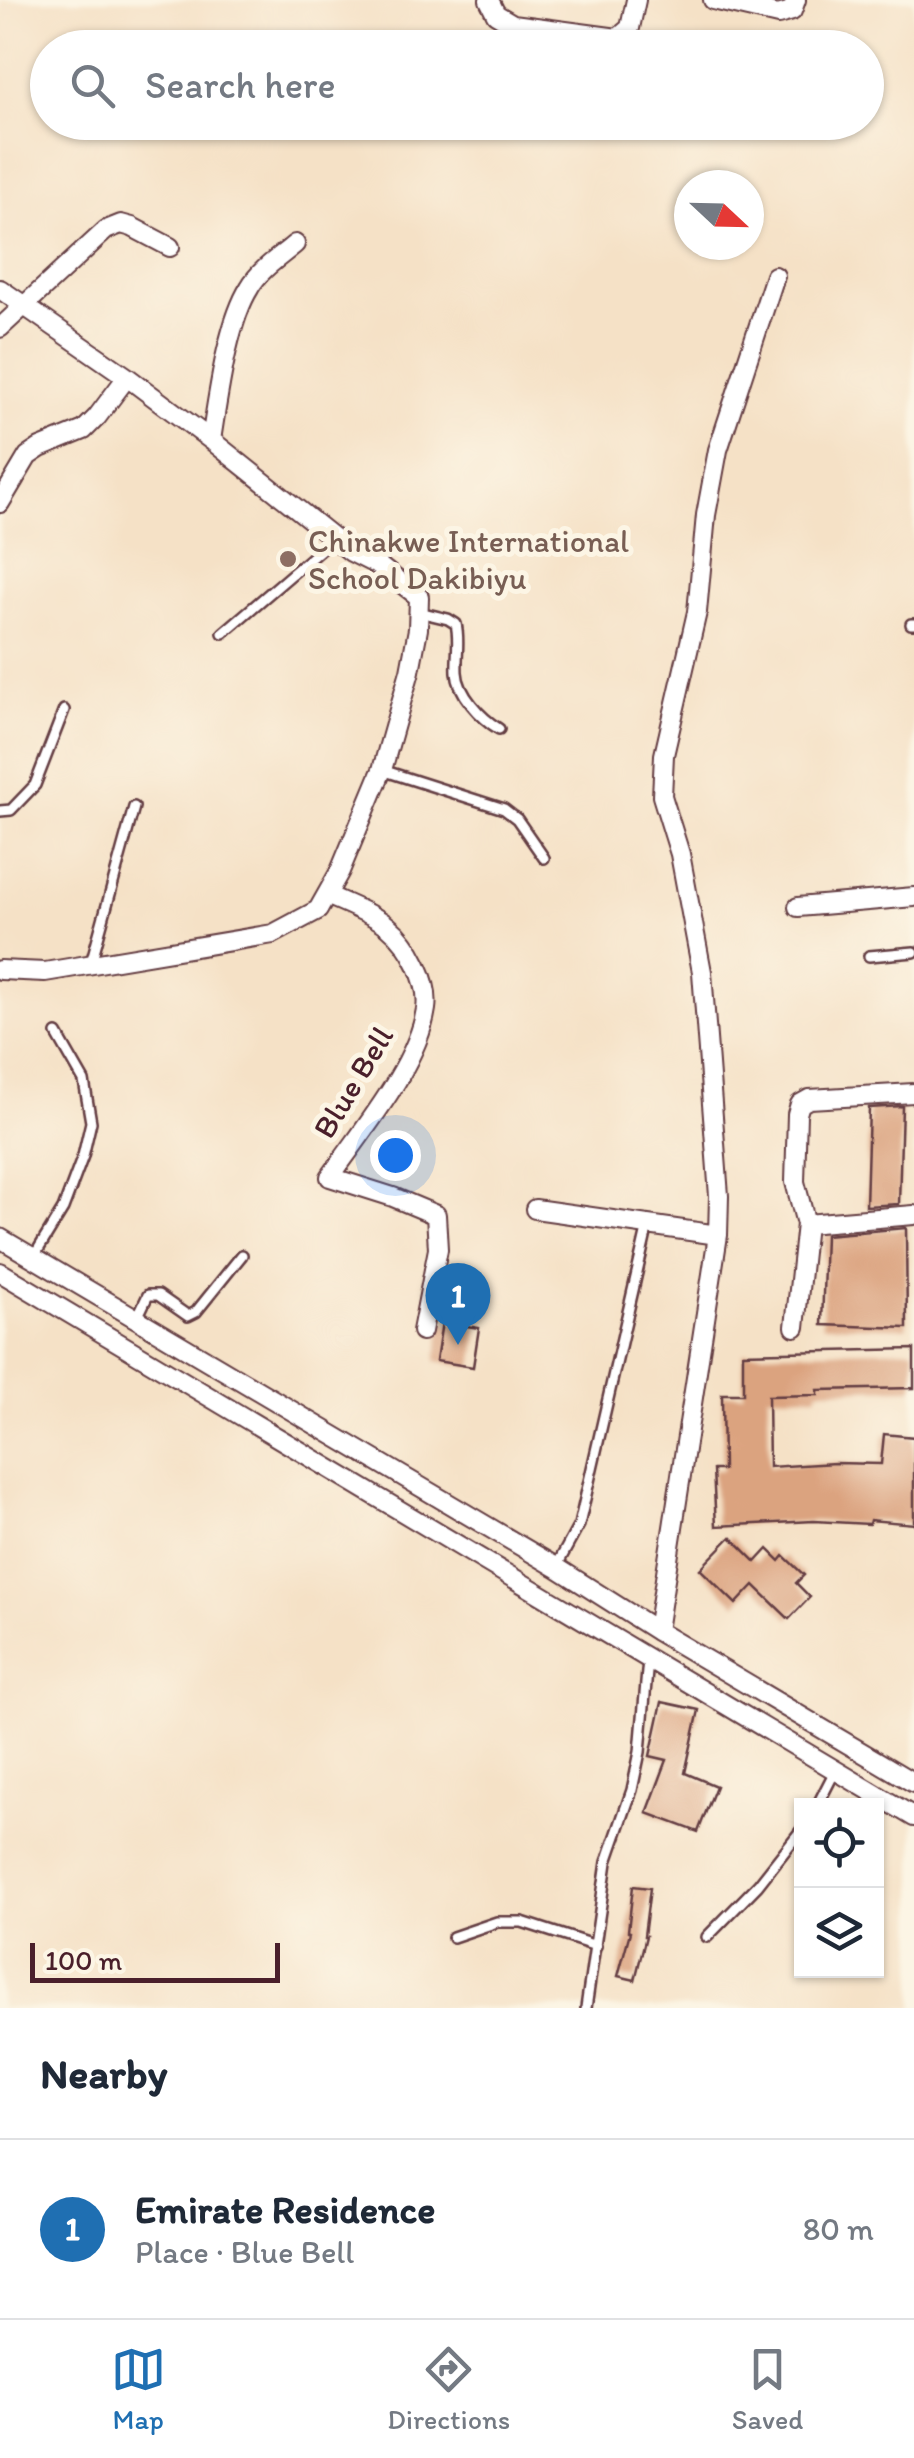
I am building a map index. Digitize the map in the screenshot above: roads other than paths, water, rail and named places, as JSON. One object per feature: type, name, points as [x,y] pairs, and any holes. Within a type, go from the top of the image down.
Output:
[{"type":"street","points":[[490,0],[496,14],[513,24],[548,30]]},
{"type":"street","points":[[628,30],[636,0]]},
{"type":"street","points":[[713,0],[778,14],[792,10],[796,0]]},
{"type":"street","points":[[0,328],[106,230],[120,224],[170,247]]},
{"type":"street","points":[[210,440],[230,342],[248,289],[295,244]]},
{"type":"street","points":[[657,1631],[718,1235],[720,1196],[702,972],[680,854],[662,796],[664,754],[697,612],[706,515],[718,450],[775,276]]},
{"type":"street","points":[[0,289],[127,377],[351,552],[379,566],[420,597],[410,671],[382,770],[340,870],[318,910],[272,934],[45,972],[0,970]]},
{"type":"street","points":[[0,503],[28,456],[84,430],[127,377]]},
{"type":"street","name":"Blue Bell","points":[[327,894],[389,926],[420,964],[427,1006],[412,1053],[330,1177],[436,1216],[438,1248],[422,1331]]},
{"type":"street","points":[[798,907],[914,897]]},
{"type":"street","points":[[795,1326],[806,1224],[795,1182],[796,1114],[800,1104],[810,1099],[914,1093]]},
{"type":"street","points":[[535,1210],[718,1235]]},
{"type":"street","points":[[806,1224],[914,1215]]},
{"type":"street","points":[[0,1238],[914,1784]]},
{"type":"street","points":[[0,1272],[914,1818]]},
{"type":"lane","points":[[224,633],[334,538]]},
{"type":"lane","points":[[419,612],[456,624],[457,677],[475,709],[499,729]]},
{"type":"lane","points":[[0,811],[11,810],[34,785],[64,710]]},
{"type":"lane","points":[[382,770],[504,809],[517,819],[544,858]]},
{"type":"lane","points":[[92,964],[134,807]]},
{"type":"lane","points":[[869,956],[914,952]]},
{"type":"lane","points":[[33,1258],[63,1209],[91,1122],[84,1081],[57,1034]]},
{"type":"lane","points":[[556,1567],[579,1525],[648,1225]]},
{"type":"lane","points":[[136,1320],[148,1295],[158,1295],[188,1316],[196,1312],[242,1255]]},
{"type":"lane","points":[[586,2008],[607,1862],[632,1790],[640,1752],[648,1657]]},
{"type":"lane","points":[[822,1798],[835,1771]]},
{"type":"lane","points":[[707,1937],[758,1885],[794,1840]]},
{"type":"lane","points":[[453,1938],[510,1920],[596,1946]]},
{"type":"place","name":"Chinakwe International School Dakibiyu","points":[[288,559]]},
{"type":"place","name":"Emirate Residence","points":[[458,1345]]}]
